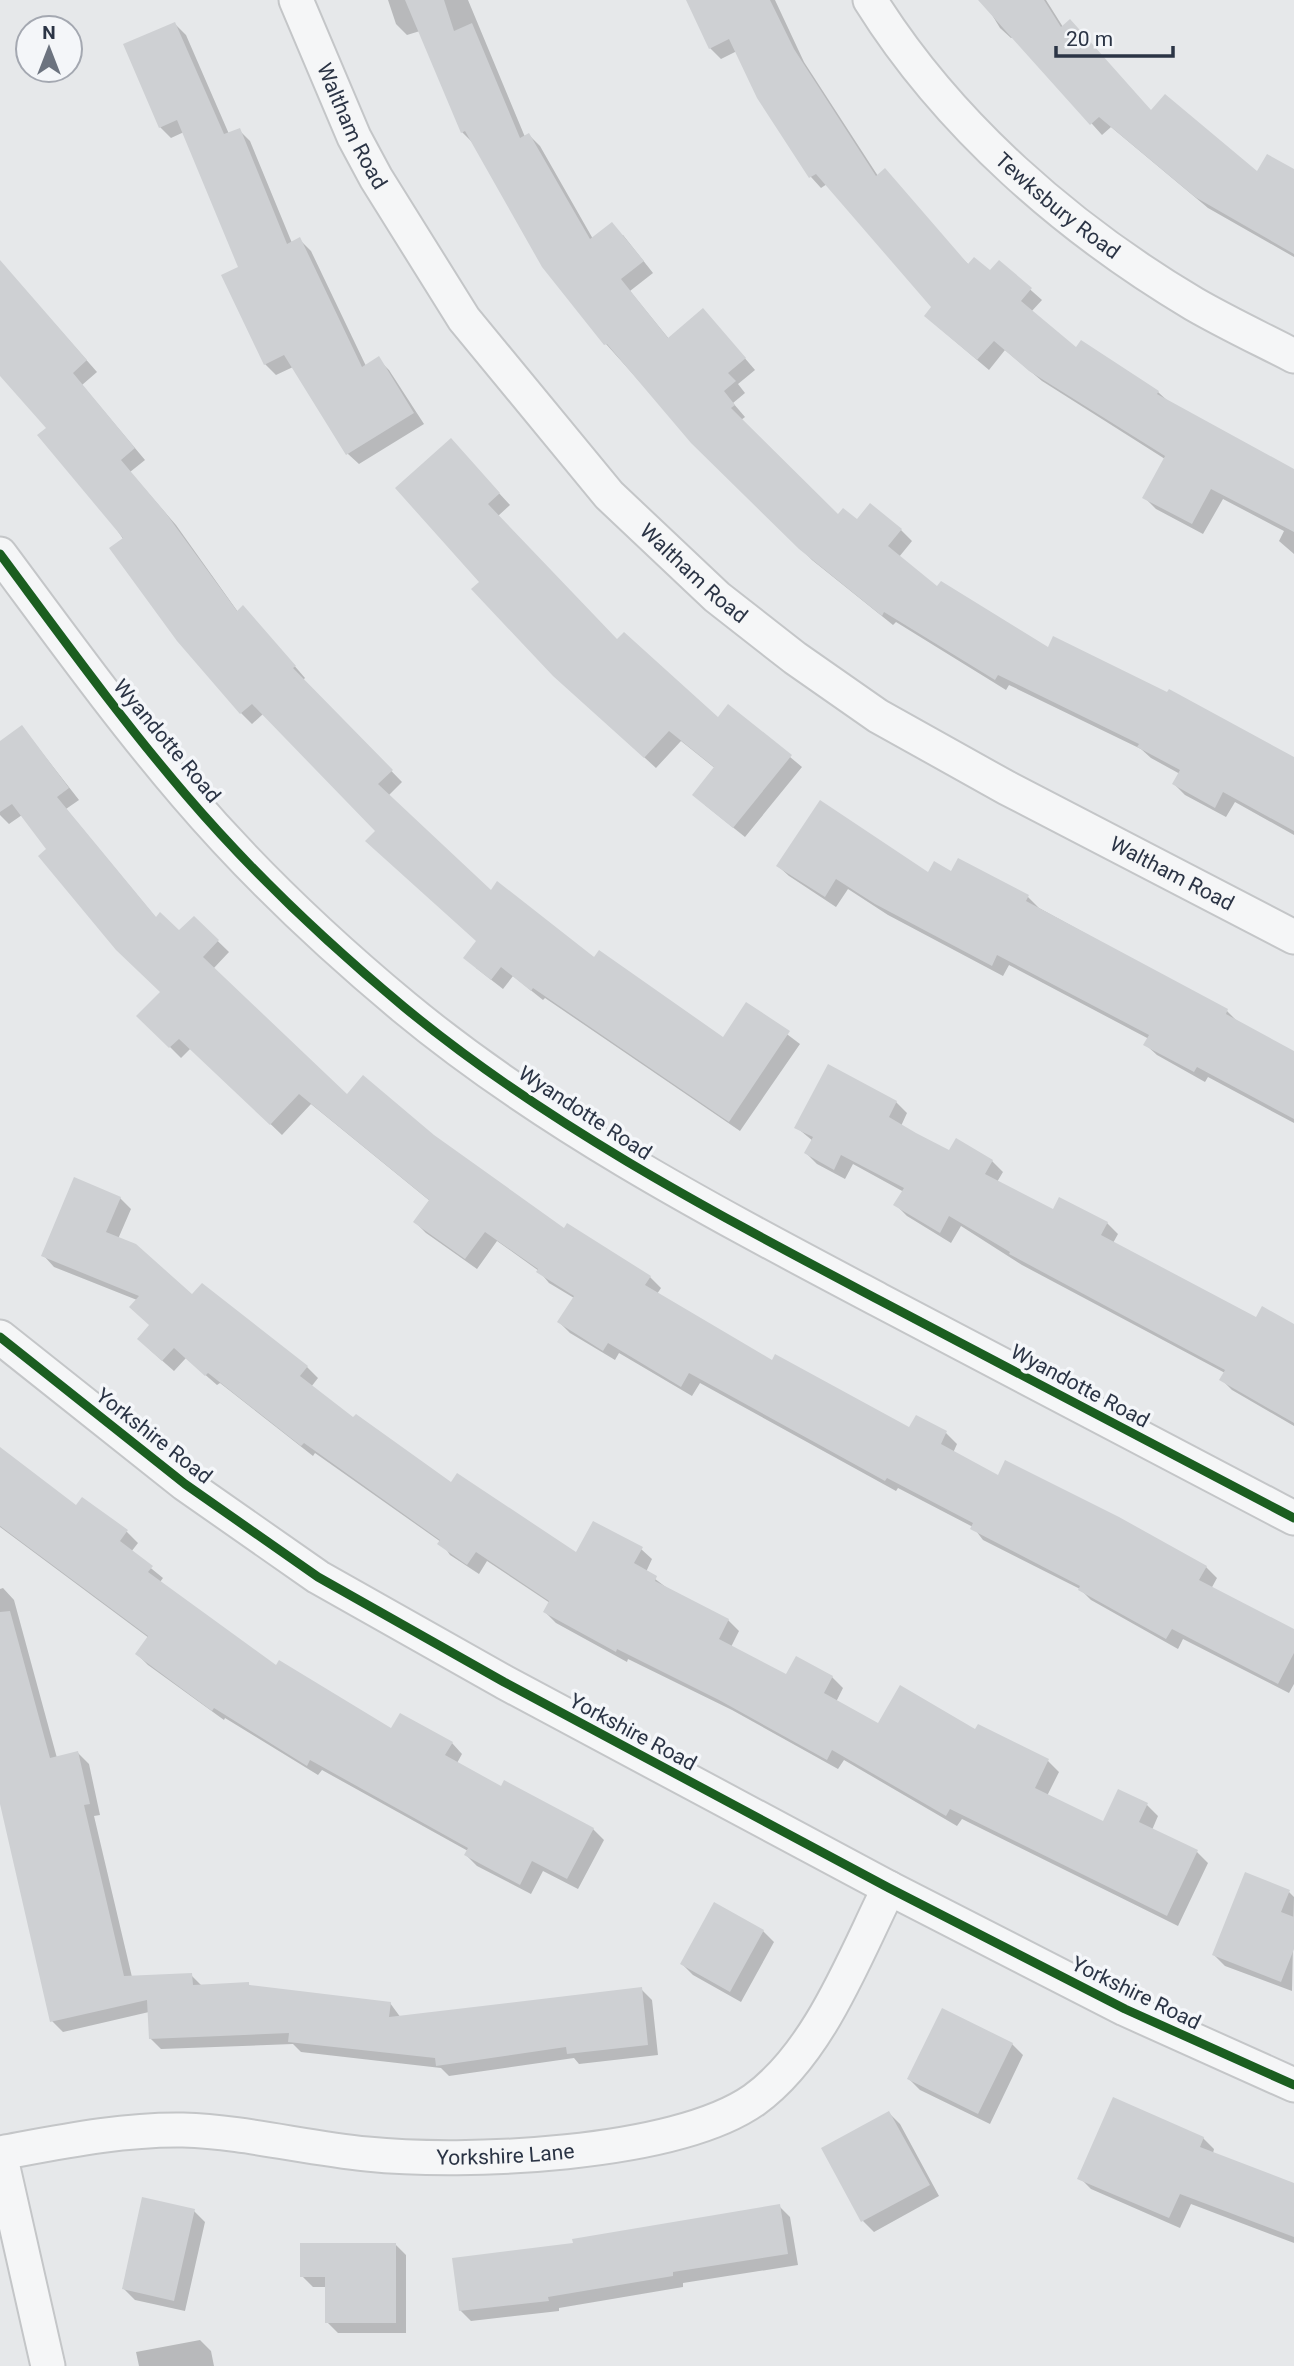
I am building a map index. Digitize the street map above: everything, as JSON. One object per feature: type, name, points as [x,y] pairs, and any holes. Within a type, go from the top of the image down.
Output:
[{"type":"street","name":"Waltham Road","points":[[296,0],[365,157],[464,319],[609,495],[717,597],[795,658],[878,716],[1007,788],[1294,937]]},
{"type":"street","name":"Tewksbury Road","points":[[870,0],[891,34],[944,100],[1028,181],[1095,239],[1195,304],[1294,356]]},
{"type":"street","name":"Wyandotte Road","points":[[0,554],[117,711],[189,798],[286,899],[401,1005],[443,1038],[564,1122],[691,1201],[1294,1518]]},
{"type":"street","name":"Yorkshire Road","points":[[0,1337],[185,1484],[318,1577],[504,1682],[890,1888],[1125,2009],[1294,2085]]},
{"type":"street","name":"Yorkshire Lane","points":[[0,2153],[104,2135],[180,2130],[368,2154],[476,2158],[615,2146],[658,2137],[720,2118],[755,2099],[805,2049],[890,1888]]},
{"type":"street","points":[[0,2153],[48,2366]]},
{"type":"building","points":[[405,0],[444,0],[454,31],[472,23],[520,138],[529,133],[590,239],[612,222],[644,261],[621,279],[668,338],[703,308],[746,358],[728,373],[736,381],[724,391],[735,405],[731,408],[838,514],[843,508],[857,519],[870,503],[902,529],[888,546],[937,586],[941,581],[1048,647],[1053,636],[1167,692],[1169,689],[1294,757],[1294,831],[1223,792],[1215,808],[1172,784],[1180,770],[1137,747],[1139,744],[998,675],[995,680],[884,612],[882,616],[799,549],[691,443],[607,344],[604,345],[542,267],[465,131],[461,133]]},
{"type":"building","points":[[686,0],[770,0],[794,49],[876,176],[885,168],[968,264],[974,257],[990,270],[999,260],[1032,288],[1021,301],[1076,347],[1081,340],[1159,391],[1157,394],[1294,469],[1294,532],[1211,489],[1192,524],[1142,498],[1165,456],[1029,371],[994,341],[977,360],[924,316],[931,307],[816,174],[809,178],[757,98],[729,39],[709,49]]},
{"type":"building","points":[[978,0],[1044,0],[1061,27],[1070,19],[1151,110],[1165,94],[1257,171],[1267,154],[1294,169],[1294,254],[1195,197],[1099,117],[1090,125]]},
{"type":"building","points":[[175,22],[224,134],[240,128],[287,244],[300,237],[362,367],[379,356],[414,413],[346,455],[284,355],[264,365],[221,275],[238,267],[177,120],[159,128],[123,44]]},
{"type":"building","points":[[0,260],[87,360],[73,373],[135,448],[121,460],[165,512],[237,611],[243,605],[296,666],[293,668],[393,770],[378,784],[491,890],[497,881],[594,957],[599,950],[723,1037],[746,1002],[790,1031],[729,1122],[533,988],[531,991],[501,967],[491,980],[463,958],[476,941],[365,841],[375,831],[252,704],[240,714],[177,641],[109,548],[123,538],[37,435],[46,428],[0,376]]},
{"type":"building","points":[[451,438],[500,493],[488,504],[617,639],[624,632],[718,717],[728,704],[792,755],[733,828],[692,795],[714,767],[669,731],[644,758],[553,676],[471,589],[479,582],[395,488]]},
{"type":"building","points":[[22,725],[69,788],[57,797],[156,917],[160,912],[179,930],[194,916],[219,940],[203,957],[347,1094],[363,1075],[434,1135],[564,1228],[567,1223],[651,1276],[645,1285],[772,1360],[775,1354],[909,1427],[916,1415],[947,1431],[941,1444],[998,1475],[1005,1460],[1119,1517],[1207,1566],[1199,1580],[1294,1629],[1294,1653],[1278,1684],[1172,1629],[1166,1639],[1078,1590],[1080,1586],[970,1529],[973,1523],[887,1478],[885,1481],[689,1373],[681,1387],[608,1343],[603,1351],[557,1322],[574,1296],[536,1272],[538,1269],[485,1232],[465,1259],[413,1222],[429,1200],[299,1094],[270,1125],[179,1039],[169,1048],[136,1016],[160,992],[116,950],[38,856],[46,849],[12,804],[0,812],[0,741]]},
{"type":"building","points":[[820,800],[928,872],[934,861],[951,871],[958,858],[1029,895],[1026,901],[1228,1009],[1226,1014],[1294,1051],[1294,1119],[1197,1067],[1194,1072],[1143,1045],[1149,1035],[997,955],[992,966],[875,904],[836,879],[825,897],[776,866]]},
{"type":"building","points":[[828,1064],[897,1101],[889,1117],[916,1133],[949,1150],[956,1138],[993,1160],[985,1174],[1053,1209],[1059,1197],[1108,1222],[1101,1235],[1256,1317],[1262,1306],[1294,1324],[1294,1423],[1219,1380],[1225,1370],[1009,1254],[1010,1252],[949,1216],[940,1233],[893,1205],[904,1188],[841,1155],[834,1170],[804,1153],[813,1137],[794,1128]]},
{"type":"building","points":[[74,1177],[121,1197],[106,1232],[136,1244],[192,1294],[202,1283],[308,1366],[300,1376],[353,1417],[356,1414],[451,1482],[457,1473],[576,1552],[593,1521],[643,1547],[634,1563],[657,1576],[655,1581],[729,1619],[719,1639],[786,1674],[796,1656],[833,1676],[824,1693],[878,1723],[900,1685],[975,1729],[978,1724],[1049,1759],[1035,1788],[1103,1821],[1118,1789],[1148,1803],[1139,1822],[1198,1850],[1167,1916],[950,1809],[946,1816],[832,1750],[827,1760],[719,1700],[617,1649],[616,1652],[543,1612],[549,1601],[476,1552],[467,1565],[437,1544],[440,1540],[304,1443],[301,1446],[208,1373],[205,1376],[174,1348],[162,1361],[137,1339],[149,1325],[129,1307],[139,1296],[41,1256]]},
{"type":"building","points":[[0,1447],[76,1505],[82,1497],[128,1530],[120,1541],[153,1566],[148,1572],[276,1665],[279,1660],[391,1728],[400,1713],[453,1742],[445,1755],[501,1786],[504,1780],[594,1828],[567,1879],[532,1861],[520,1885],[464,1855],[468,1848],[310,1760],[307,1766],[214,1708],[212,1711],[135,1654],[148,1636],[0,1526]]},
{"type":"building","points":[[10,1611],[50,1758],[78,1751],[90,1804],[84,1805],[124,1976],[192,1973],[193,1985],[249,1982],[249,1985],[391,2002],[389,2017],[642,1987],[648,2045],[567,2054],[566,2047],[436,2066],[435,2058],[288,2042],[289,2033],[149,2039],[147,2000],[50,2022],[0,1804],[0,1612]]},
{"type":"building","points":[[1245,1872],[1290,1890],[1281,1912],[1294,1917],[1294,1949],[1281,1982],[1212,1955]]},
{"type":"building","points":[[714,1902],[764,1930],[730,1992],[680,1964]]},
{"type":"building","points":[[942,2008],[1013,2043],[978,2114],[907,2079]]},
{"type":"building","points":[[1113,2097],[1204,2137],[1200,2147],[1294,2183],[1294,2237],[1180,2194],[1169,2218],[1077,2179]]},
{"type":"building","points":[[889,2111],[930,2185],[861,2222],[821,2148]]},
{"type":"building","points":[[142,2197],[195,2209],[174,2301],[122,2289]]},
{"type":"building","points":[[780,2204],[788,2254],[673,2272],[673,2276],[548,2297],[549,2301],[459,2311],[452,2258],[573,2243],[572,2239]]},
{"type":"building","points":[[300,2243],[396,2243],[396,2323],[325,2323],[325,2277],[300,2277]]},
{"type":"cycle path","points":[[0,554],[138,736],[186,795],[237,851],[290,906],[347,958],[459,1050],[516,1091],[634,1166],[879,1300],[1294,1518]]},
{"type":"cycle path","points":[[0,1337],[185,1484],[318,1577],[504,1682],[889,1888],[1125,2009],[1294,2085]]}]
